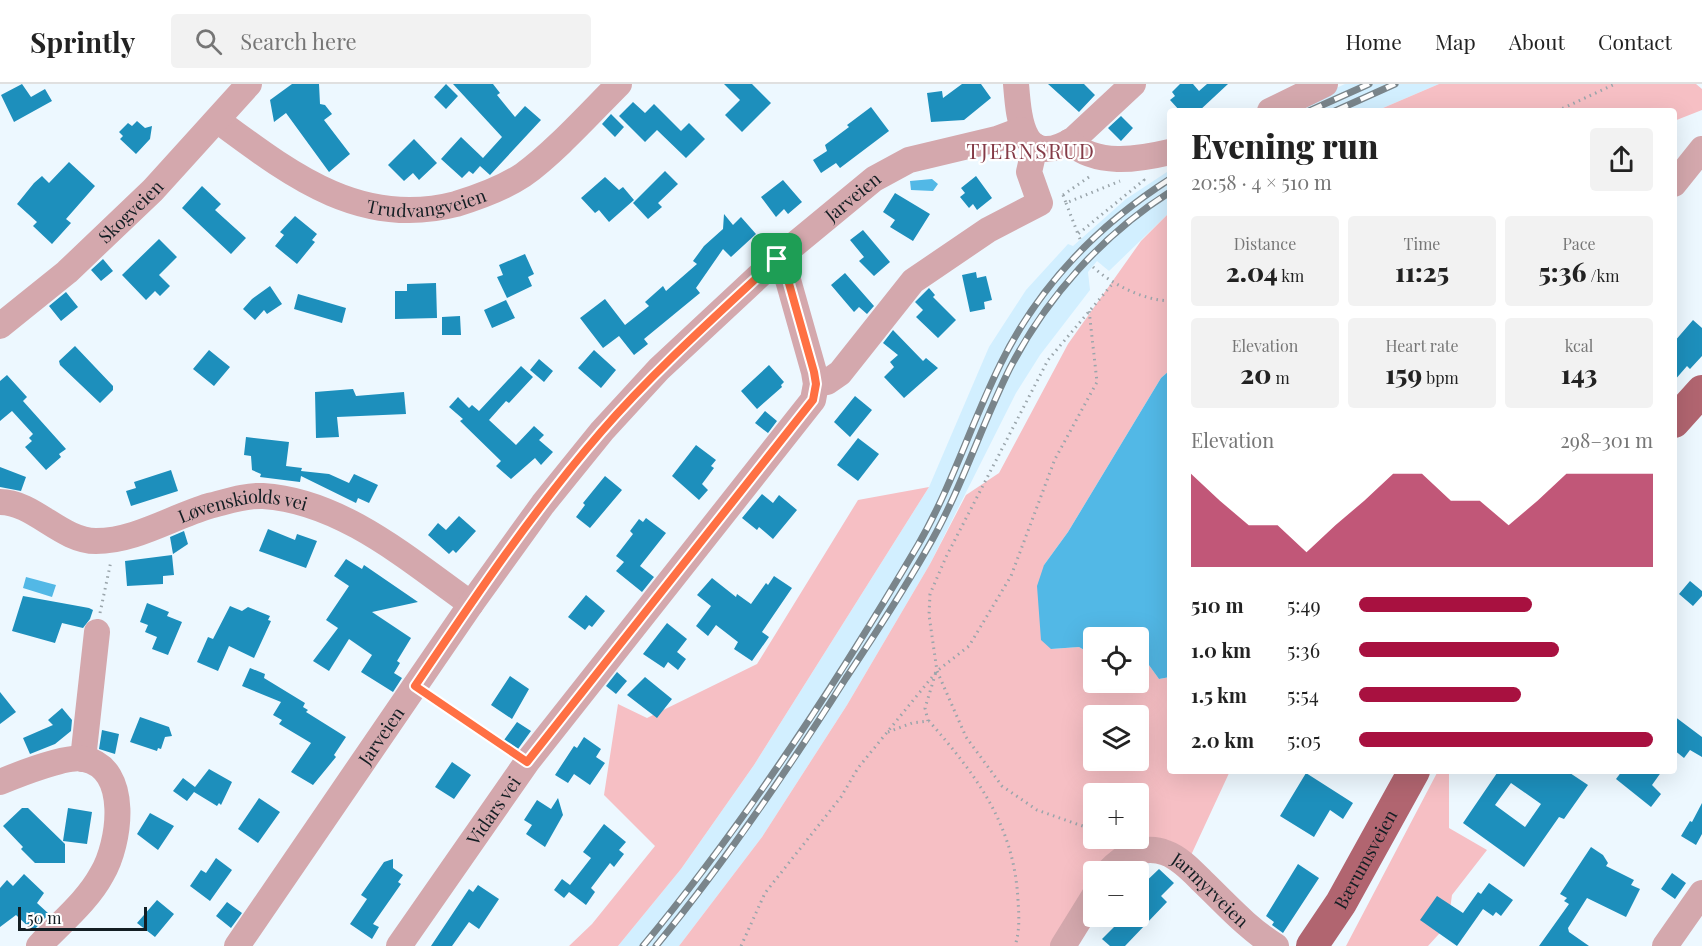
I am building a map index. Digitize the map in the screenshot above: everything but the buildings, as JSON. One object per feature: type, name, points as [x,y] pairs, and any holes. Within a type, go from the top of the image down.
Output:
[{"type":"main road","points":[[1677,419],[1702,391]]},
{"type":"main road","name":"Bærumsveien","points":[[1312,946],[1341,903],[1412,774]]},
{"type":"street","name":"Skogveien","points":[[0,326],[67,272],[153,190],[249,84]]},
{"type":"street","name":"Trudvangveien","points":[[217,120],[282,169],[353,203],[383,209],[432,210],[483,197],[523,175],[619,84]]},
{"type":"street","points":[[777,259],[788,280],[816,384],[827,382],[840,373],[913,281],[988,230],[1052,199],[1029,172],[1028,138],[1016,84]]},
{"type":"street","points":[[1133,84],[1069,142],[1083,153],[1100,157],[1131,159],[1167,153]]},
{"type":"street","points":[[1276,108],[1325,84]]},
{"type":"street","name":"Jarveien","points":[[237,946],[471,603],[543,504],[602,431],[659,369],[777,259],[855,193],[893,167],[928,154],[997,139],[1028,138],[1055,147],[1069,142]]},
{"type":"street","points":[[1677,180],[1702,149]]},
{"type":"street","name":"Vidars vei","points":[[399,946],[527,762],[801,417],[813,400],[816,384]]},
{"type":"street","name":"Løvenskiolds vei","points":[[0,501],[24,510],[75,536],[94,541],[117,539],[232,500],[260,496],[287,500],[327,512],[363,530],[471,603]]},
{"type":"street","points":[[83,759],[97,632]]},
{"type":"street","points":[[0,782],[56,763],[83,759],[104,770],[113,781],[118,802],[113,847],[104,872],[90,892],[39,946]]},
{"type":"street","name":"Jarmyrveien","points":[[1118,861],[1122,857],[1146,850],[1165,853],[1186,866],[1258,935],[1276,946]]},
{"type":"street","points":[[1665,946],[1702,893]]},
{"type":"street","points":[[1063,946],[1083,914]]},
{"type":"path","points":[[1563,108],[1615,84]]},
{"type":"path","points":[[1052,199],[1094,173],[1100,157]]},
{"type":"path","points":[[1078,234],[1144,180],[1138,173]]},
{"type":"path","points":[[1052,199],[1066,203],[1128,177]]},
{"type":"path","points":[[1066,203],[1080,239]]},
{"type":"path","points":[[1093,267],[1114,282],[1152,299],[1167,301]]},
{"type":"path","points":[[1083,826],[1037,810],[1002,786],[966,737],[937,671],[929,615],[930,594],[946,557],[1048,360],[1114,282]]},
{"type":"path","points":[[741,946],[765,893],[937,671],[969,646],[1011,576],[1055,459],[1096,382],[1089,310]]},
{"type":"path","points":[[97,632],[108,570],[117,539]]},
{"type":"path","points":[[937,671],[925,708],[928,722],[966,764],[995,810],[1010,847],[1016,876],[1019,931],[1015,946]]},
{"type":"path","points":[[415,686],[527,762]]},
{"type":"path","points":[[887,733],[912,723],[928,722]]},
{"type":"shaded area","points":[[1345,84],[1439,84],[1383,108],[1293,108]]},
{"type":"shaded area","points":[[1439,84],[1696,84],[1702,89],[1702,110],[1677,120],[1677,108],[1383,108]]},
{"type":"shaded area","points":[[1167,172],[1167,215],[1109,271],[1097,261],[1088,272],[1090,290],[1040,355],[1016,393],[930,564],[847,705],[762,837],[679,946],[618,946],[681,869],[754,765],[929,487],[989,347],[1026,290],[1068,244],[1073,246],[1126,199]]},
{"type":"shaded area","points":[[1167,215],[1167,373],[1161,378],[1068,532],[1044,565],[1051,649],[1079,647],[1083,649],[1083,693],[1149,693],[1149,665],[1159,679],[1167,678],[1167,774],[1229,774],[1186,866],[1146,850],[1126,861],[1083,861],[1083,913],[1063,946],[679,946],[762,837],[847,705],[930,564],[966,495],[999,473],[1068,344],[1141,241]]},
{"type":"shaded area","points":[[929,487],[754,765],[681,869],[618,946],[569,946],[592,924],[655,846],[604,795],[618,704],[647,718],[757,664],[858,500]]},
{"type":"shaded area","points":[[1436,774],[1449,774],[1449,828],[1487,850],[1452,895],[1448,924],[1428,946],[1346,946]]},
{"type":"water","points":[[932,179],[938,184],[933,191],[911,190],[910,181]]},
{"type":"water","points":[[1167,373],[1167,678],[1159,679],[1149,665],[1149,627],[1083,627],[1083,649],[1079,647],[1051,649],[1041,640],[1037,586],[1044,565],[1068,532],[1161,378]]},
{"type":"water","points":[[26,577],[56,585],[52,597],[23,588]]},
{"type":"railway","points":[[1316,108],[1369,84]]},
{"type":"railway","points":[[1342,108],[1395,84]]},
{"type":"railway","points":[[643,946],[718,851],[754,801],[822,700],[887,597],[930,523],[1000,365],[1032,310],[1072,260],[1118,216],[1167,181]]},
{"type":"railway","points":[[656,946],[755,815],[908,582],[950,505],[1010,368],[1041,317],[1059,292],[1099,248],[1145,209],[1167,194]]},
{"type":"district","name":"TJERNSRUD","points":[[1031,150]]},
{"type":"route","points":[[777,259],[788,280],[814,372],[816,392],[813,400],[527,762],[415,686],[471,603],[543,504],[602,431],[659,369],[777,259]]}]
